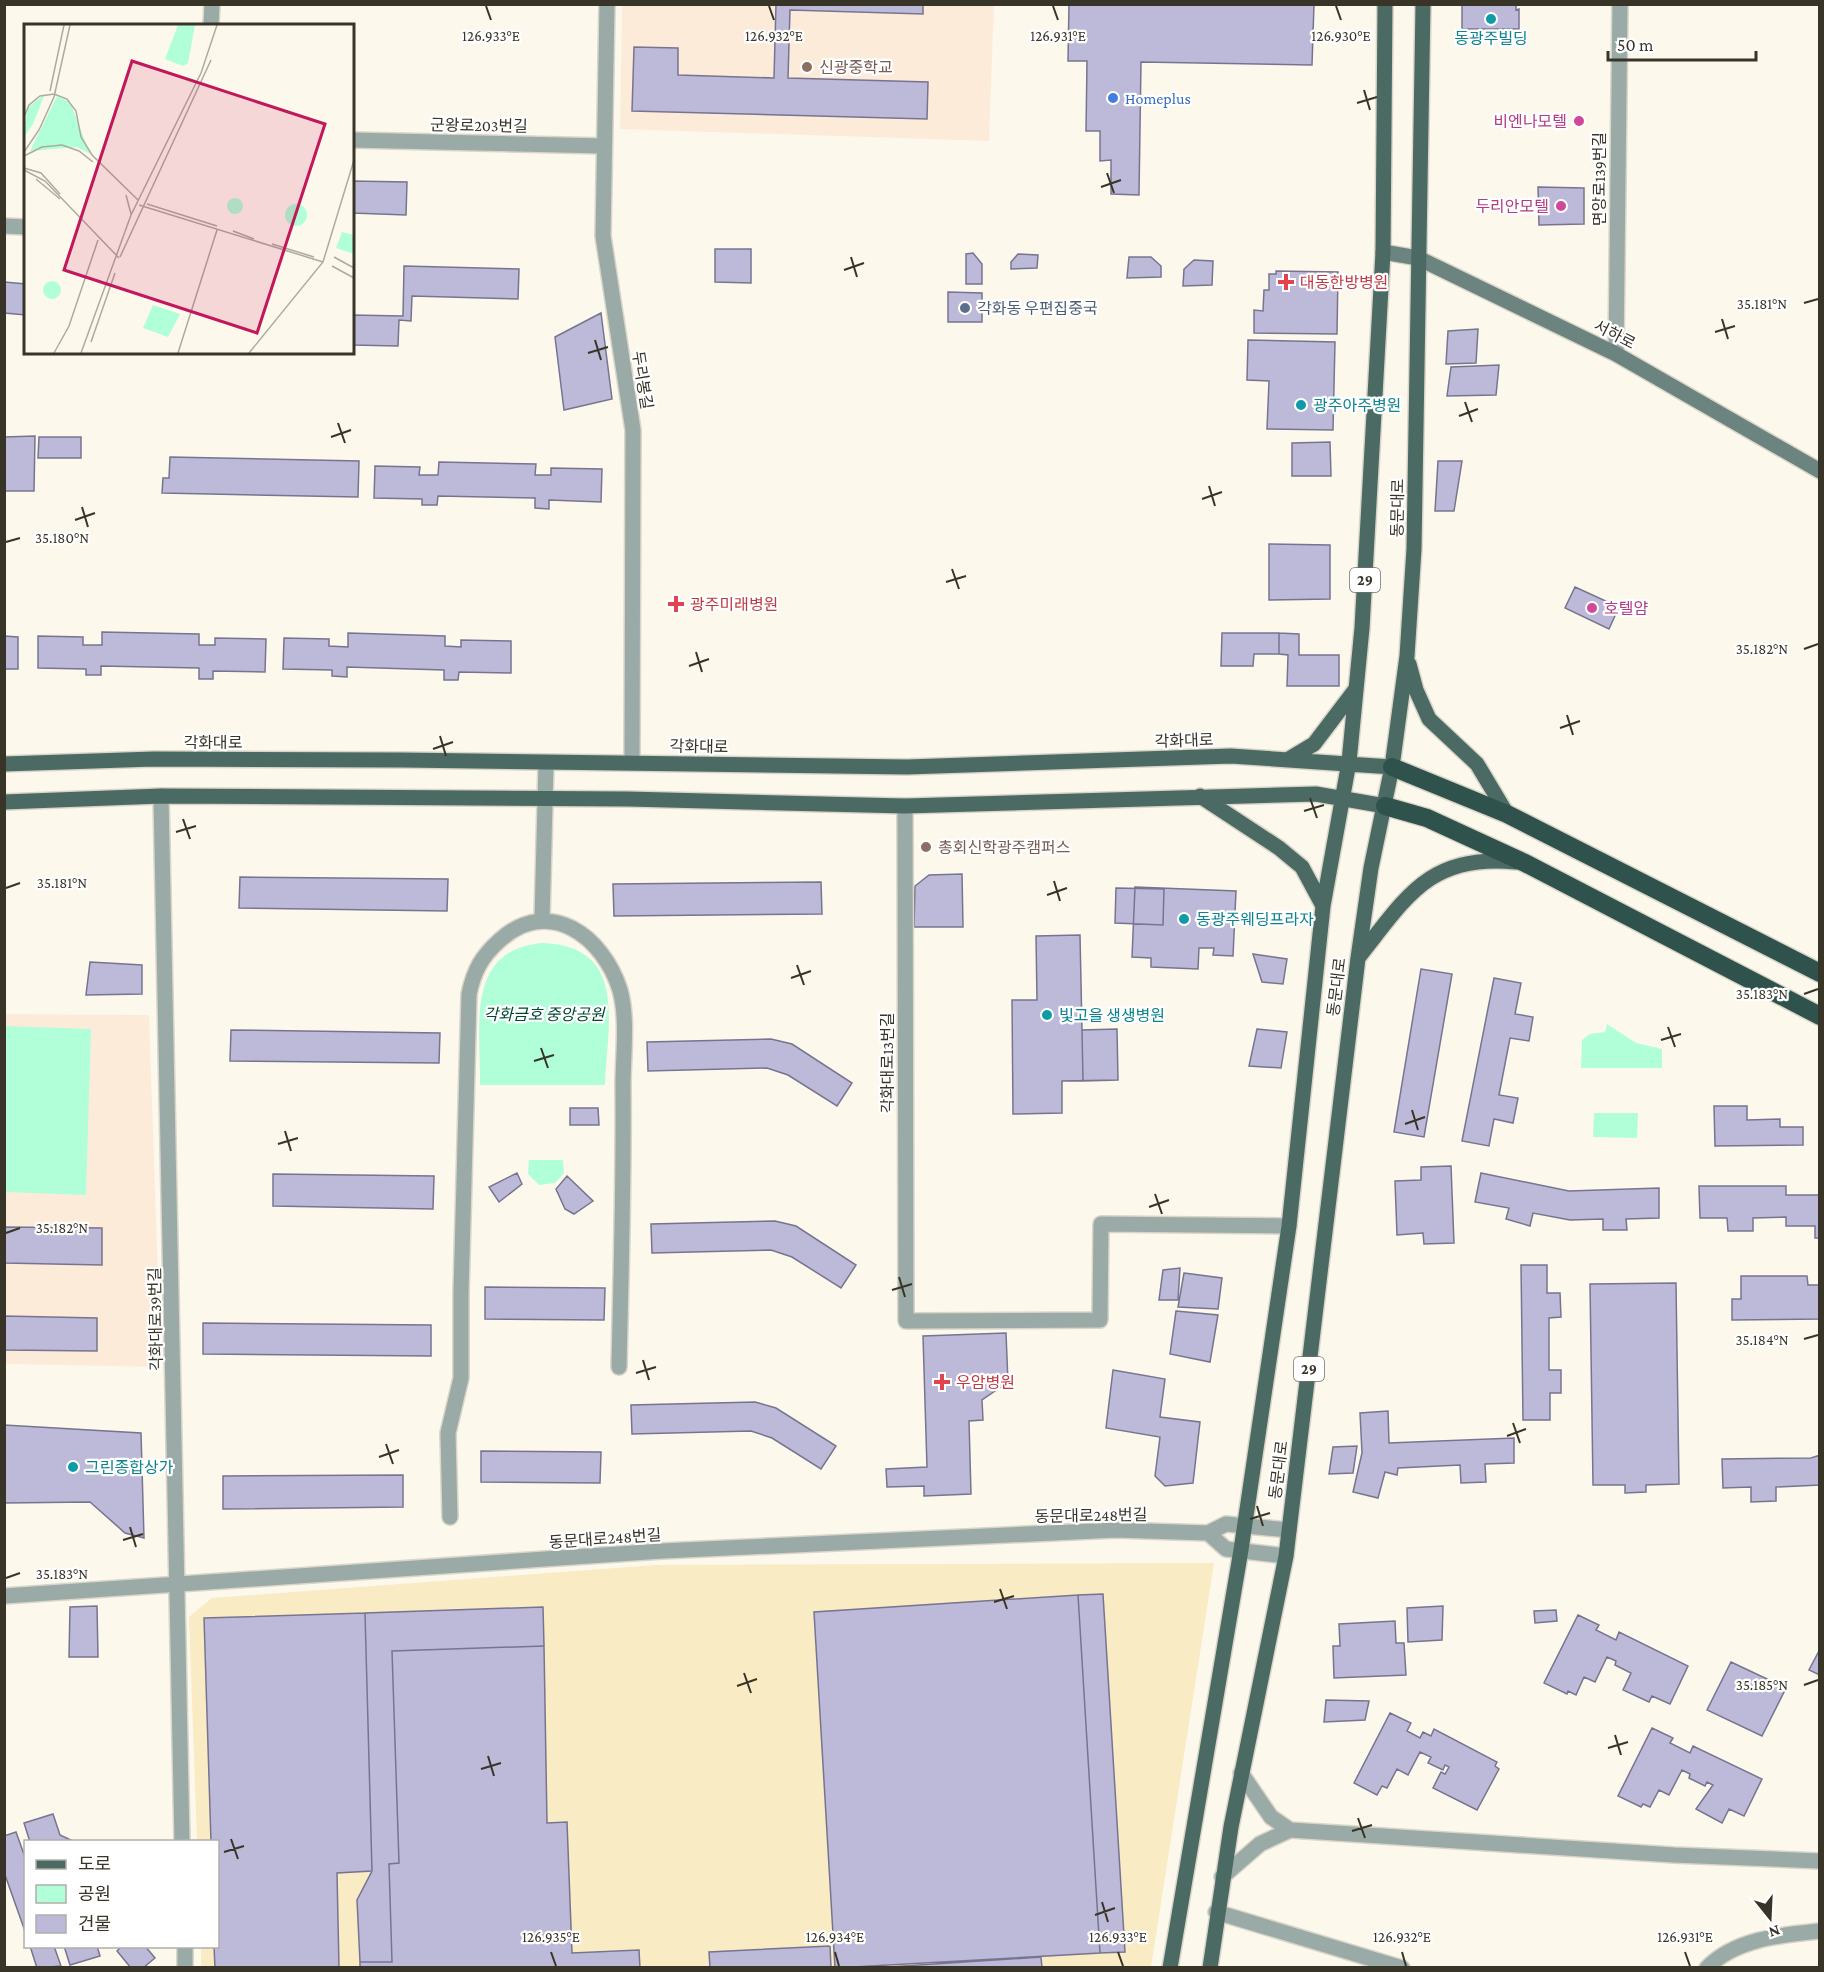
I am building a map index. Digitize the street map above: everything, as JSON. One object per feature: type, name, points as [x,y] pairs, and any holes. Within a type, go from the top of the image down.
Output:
[{"type":"highway","points":[[1392,767],[1507,814],[1820,973]]},
{"type":"highway","points":[[1385,806],[1427,818],[1525,862],[1820,1016]]},
{"type":"main road","name":"동문대로","points":[[1170,1968],[1241,1550],[1289,1226],[1323,906],[1349,762],[1362,628],[1383,252],[1385,4]]},
{"type":"main road","name":"동문대로","points":[[1210,1968],[1216,1912],[1241,1773],[1286,1556],[1358,958],[1371,868],[1392,767],[1407,656],[1414,549],[1423,4]]},
{"type":"main road","name":"서하로","points":[[1383,252],[1418,258],[1616,354],[1820,471]]},
{"type":"main road","points":[[1407,656],[1416,690],[1429,719],[1477,764],[1507,814]]},
{"type":"main road","points":[[1289,759],[1314,744],[1355,690]]},
{"type":"main road","name":"각화대로","points":[[4,764],[154,759],[410,760],[546,764],[632,762],[907,767],[1231,756],[1349,762],[1392,767]]},
{"type":"main road","points":[[4,802],[161,796],[905,806],[1316,794],[1385,806]]},
{"type":"main road","points":[[1200,796],[1279,848],[1302,867],[1323,906]]},
{"type":"main road","points":[[1358,958],[1412,891],[1435,876],[1464,862],[1489,859],[1525,862]]},
{"type":"street","points":[[211,24],[212,4]]},
{"type":"street","name":"두리봉길","points":[[607,4],[603,236],[633,430],[632,762]]},
{"type":"street","name":"면앙로139번길","points":[[1616,354],[1620,4]]},
{"type":"street","name":"군왕로203번길","points":[[354,140],[604,146]]},
{"type":"street","points":[[4,226],[24,227]]},
{"type":"street","points":[[542,920],[546,764]]},
{"type":"street","name":"각화대로39번길","points":[[161,796],[182,1840]]},
{"type":"street","name":"각화대로13번길","points":[[905,806],[906,1321],[1100,1320],[1101,1224],[1289,1226]]},
{"type":"street","points":[[450,1517],[448,1433],[461,1378],[469,994],[475,968],[493,946],[521,925],[542,920],[553,920],[569,926],[582,936],[610,969],[620,992],[623,1113],[619,1367]]},
{"type":"street","name":"동문대로248번길","points":[[4,1596],[177,1586],[662,1551],[1116,1530],[1208,1533],[1226,1524],[1289,1530]]},
{"type":"street","points":[[1208,1533],[1226,1549],[1286,1556]]},
{"type":"street","points":[[1241,1773],[1271,1817],[1290,1830]]},
{"type":"street","points":[[1222,1877],[1260,1844],[1290,1830],[1674,1855],[1820,1861]]},
{"type":"street","points":[[1216,1912],[1402,1968]]},
{"type":"street","points":[[1707,1968],[1730,1949],[1784,1935],[1820,1931]]},
{"type":"street","points":[[184,1948],[185,1968]]},
{"type":"shaded area","name":"신광중학교","points":[[622,5],[994,5],[989,141],[620,129]]},
{"type":"shaded area","points":[[5,1014],[149,1015],[161,1367],[5,1364]]},
{"type":"shaded area","points":[[1214,1563],[1151,1967],[201,1967],[201,1948],[219,1948],[219,1840],[197,1840],[189,1617],[212,1598],[656,1565]]},
{"type":"green space","name":"각화금호 중앙공원","points":[[542,943],[570,947],[589,958],[601,973],[607,992],[609,1014],[605,1085],[480,1085],[479,1017],[488,976],[500,960],[517,949]]},
{"type":"green space","points":[[1607,1024],[1636,1043],[1662,1049],[1662,1068],[1581,1068],[1582,1040],[1590,1034],[1605,1032]]},
{"type":"green space","points":[[5,1026],[91,1029],[86,1195],[5,1192]]},
{"type":"green space","points":[[1594,1113],[1638,1113],[1637,1138],[1593,1137]]},
{"type":"green space","points":[[529,1160],[563,1160],[564,1173],[555,1183],[539,1185],[528,1174]]},
{"type":"building","points":[[776,4],[923,4],[923,14],[790,10],[788,78],[928,82],[927,119],[632,111],[634,47],[678,48],[678,75],[774,78]]},
{"type":"building","name":"Homeplus","points":[[1069,4],[1314,4],[1312,65],[1141,62],[1139,195],[1111,194],[1111,160],[1100,161],[1100,131],[1086,131],[1087,61],[1068,61]]},
{"type":"building","name":"동광주빌딩","points":[[1462,4],[1516,4],[1516,10],[1519,9],[1519,29],[1462,29]]},
{"type":"building","points":[[354,181],[407,182],[406,215],[354,213]]},
{"type":"building","name":"두리안모텔","points":[[1538,187],[1584,188],[1584,224],[1539,225]]},
{"type":"building","points":[[715,249],[751,249],[751,283],[715,282]]},
{"type":"building","points":[[973,253],[982,264],[982,284],[966,284],[966,254]]},
{"type":"building","points":[[1018,254],[1038,255],[1037,268],[1011,269],[1011,262]]},
{"type":"building","points":[[1129,257],[1151,257],[1161,266],[1161,277],[1127,278]]},
{"type":"building","points":[[1194,260],[1213,261],[1212,285],[1183,286],[1184,269]]},
{"type":"building","points":[[404,266],[519,269],[518,299],[412,296],[411,321],[399,320],[398,346],[354,345],[354,315],[403,316]]},
{"type":"building","points":[[1276,271],[1338,272],[1337,334],[1254,333],[1254,310],[1263,311],[1264,290],[1269,290],[1269,274],[1276,274]]},
{"type":"building","points":[[4,282],[24,284],[24,315],[4,313]]},
{"type":"building","name":"각화동 우편집중국","points":[[948,292],[982,293],[982,322],[948,322]]},
{"type":"building","points":[[601,313],[612,399],[564,410],[555,337]]},
{"type":"building","points":[[1478,329],[1476,363],[1446,364],[1448,331]]},
{"type":"building","name":"광주아주병원","points":[[1248,340],[1335,342],[1333,430],[1267,429],[1269,381],[1247,380]]},
{"type":"building","points":[[1499,365],[1496,395],[1447,396],[1451,367]]},
{"type":"building","points":[[35,436],[34,491],[4,491],[4,437]]},
{"type":"building","points":[[39,437],[81,437],[81,458],[38,458]]},
{"type":"building","points":[[1330,442],[1331,476],[1292,476],[1292,443]]},
{"type":"building","points":[[170,457],[359,461],[358,497],[162,493],[163,478],[169,478]]},
{"type":"building","points":[[1438,461],[1462,461],[1454,511],[1435,511]]},
{"type":"building","points":[[439,462],[536,464],[535,475],[551,475],[551,468],[602,469],[601,502],[549,500],[549,509],[535,508],[535,498],[438,496],[437,505],[422,505],[422,499],[374,498],[375,466],[420,467],[419,475],[438,475]]},
{"type":"building","points":[[1269,544],[1330,545],[1330,599],[1269,600]]},
{"type":"building","name":"호텔얌","points":[[1575,587],[1619,607],[1609,629],[1565,608]]},
{"type":"building","points":[[102,632],[199,634],[199,645],[215,645],[215,638],[266,639],[265,672],[213,671],[213,679],[199,679],[199,668],[101,666],[101,675],[86,675],[86,669],[38,668],[38,636],[83,637],[83,645],[102,645]]},
{"type":"building","points":[[348,633],[445,636],[445,646],[461,647],[461,640],[511,641],[511,673],[459,672],[458,680],[444,680],[444,670],[347,667],[347,677],[332,676],[332,670],[283,669],[284,638],[329,639],[329,646],[348,647]]},
{"type":"building","points":[[1222,633],[1279,633],[1279,654],[1254,654],[1253,666],[1221,666]]},
{"type":"building","points":[[1279,633],[1299,634],[1299,655],[1339,655],[1339,686],[1287,686],[1288,655],[1279,654]]},
{"type":"building","points":[[4,636],[18,637],[18,669],[4,669]]},
{"type":"building","points":[[962,874],[963,927],[914,927],[915,886],[929,875]]},
{"type":"building","points":[[240,877],[448,879],[447,911],[239,908]]},
{"type":"building","points":[[821,882],[822,914],[614,916],[613,884]]},
{"type":"building","name":"동광주웨딩프라자","points":[[1135,887],[1236,891],[1233,956],[1213,955],[1214,948],[1199,948],[1198,969],[1151,967],[1151,958],[1132,957]]},
{"type":"building","points":[[1116,888],[1164,889],[1163,925],[1115,923]]},
{"type":"building","name":"빛고을 생생병원","points":[[1080,935],[1082,1030],[1117,1029],[1118,1080],[1062,1081],[1062,1113],[1013,1114],[1012,1000],[1037,1000],[1036,936]]},
{"type":"building","points":[[1253,954],[1287,959],[1283,984],[1262,982]]},
{"type":"building","points":[[90,962],[142,965],[142,994],[86,995]]},
{"type":"building","points":[[1421,969],[1452,974],[1424,1137],[1394,1132]]},
{"type":"building","points":[[1494,978],[1521,983],[1515,1014],[1533,1017],[1529,1041],[1510,1038],[1499,1095],[1518,1098],[1513,1123],[1494,1119],[1489,1146],[1462,1141]]},
{"type":"building","points":[[1117,1029],[1118,1080],[1083,1081],[1082,1030]]},
{"type":"building","points":[[1257,1029],[1287,1032],[1281,1068],[1249,1066]]},
{"type":"building","points":[[231,1030],[440,1033],[439,1063],[230,1061]]},
{"type":"building","points":[[771,1039],[792,1044],[852,1083],[837,1106],[788,1075],[767,1068],[648,1071],[647,1042]]},
{"type":"building","points":[[1714,1106],[1747,1106],[1747,1120],[1780,1119],[1780,1127],[1803,1127],[1803,1145],[1715,1146]]},
{"type":"building","points":[[570,1108],[598,1108],[599,1125],[570,1125]]},
{"type":"building","points":[[1451,1166],[1454,1243],[1424,1244],[1423,1233],[1397,1235],[1395,1181],[1421,1180],[1421,1167]]},
{"type":"building","points":[[517,1173],[522,1184],[499,1202],[489,1187]]},
{"type":"building","points":[[1481,1173],[1569,1191],[1659,1188],[1659,1218],[1626,1219],[1627,1230],[1603,1230],[1603,1219],[1570,1220],[1533,1213],[1530,1226],[1506,1219],[1509,1208],[1475,1202]]},
{"type":"building","points":[[273,1174],[434,1176],[433,1209],[273,1206]]},
{"type":"building","points":[[567,1176],[593,1201],[574,1214],[565,1209],[556,1189]]},
{"type":"building","points":[[1699,1186],[1786,1186],[1786,1195],[1820,1195],[1820,1238],[1815,1238],[1815,1226],[1786,1226],[1786,1217],[1753,1218],[1753,1231],[1728,1231],[1727,1218],[1700,1218]]},
{"type":"building","points":[[775,1221],[796,1226],[856,1265],[841,1288],[792,1257],[771,1250],[652,1253],[651,1224]]},
{"type":"building","points":[[4,1227],[102,1228],[102,1265],[4,1263]]},
{"type":"building","points":[[1521,1265],[1547,1265],[1547,1293],[1560,1293],[1561,1317],[1549,1318],[1549,1370],[1561,1370],[1561,1393],[1550,1393],[1550,1420],[1523,1420]]},
{"type":"building","points":[[1180,1268],[1178,1300],[1159,1300],[1163,1270]]},
{"type":"building","points":[[1184,1273],[1222,1278],[1218,1309],[1178,1307]]},
{"type":"building","points":[[1741,1276],[1807,1276],[1808,1285],[1820,1285],[1820,1319],[1732,1320],[1732,1299],[1741,1299]]},
{"type":"building","points":[[1676,1283],[1679,1484],[1646,1485],[1646,1492],[1625,1493],[1625,1485],[1593,1485],[1590,1284]]},
{"type":"building","points":[[485,1287],[605,1288],[604,1320],[485,1319]]},
{"type":"building","points":[[1176,1311],[1218,1315],[1210,1362],[1170,1354]]},
{"type":"building","points":[[4,1316],[97,1318],[97,1351],[4,1350]]},
{"type":"building","points":[[203,1323],[431,1325],[431,1356],[203,1354]]},
{"type":"building","points":[[1006,1333],[1008,1382],[982,1400],[983,1420],[969,1421],[971,1494],[924,1496],[924,1486],[887,1487],[886,1469],[927,1467],[923,1336]]},
{"type":"building","points":[[1113,1370],[1165,1379],[1160,1417],[1200,1422],[1193,1483],[1165,1486],[1155,1476],[1160,1437],[1106,1428]]},
{"type":"building","points":[[755,1402],[776,1408],[836,1446],[821,1469],[772,1438],[751,1431],[632,1434],[631,1405]]},
{"type":"building","points":[[1388,1411],[1389,1443],[1514,1438],[1514,1463],[1485,1464],[1486,1482],[1461,1483],[1460,1465],[1398,1468],[1397,1475],[1385,1472],[1378,1498],[1353,1492],[1362,1453],[1360,1413]]},
{"type":"building","name":"그린종합상가","points":[[4,1425],[141,1433],[144,1538],[125,1533],[90,1502],[4,1503]]},
{"type":"building","points":[[1357,1446],[1353,1473],[1329,1474],[1333,1447]]},
{"type":"building","points":[[481,1451],[601,1452],[600,1483],[481,1482]]},
{"type":"building","points":[[1820,1455],[1820,1485],[1776,1487],[1776,1501],[1751,1502],[1751,1487],[1723,1488],[1722,1459],[1811,1458]]},
{"type":"building","points":[[403,1475],[403,1507],[223,1509],[223,1476]]},
{"type":"building","points":[[1103,1594],[1125,1952],[1100,1953],[1078,1595]]},
{"type":"building","points":[[1078,1595],[1100,1953],[835,1968],[814,1612]]},
{"type":"building","points":[[97,1606],[98,1657],[69,1657],[70,1607]]},
{"type":"building","points":[[1443,1606],[1442,1640],[1408,1642],[1407,1608]]},
{"type":"building","points":[[543,1607],[544,1646],[392,1651],[399,1863],[389,1864],[392,1962],[360,1962],[357,1900],[372,1871],[365,1613]]},
{"type":"building","points":[[1556,1610],[1557,1621],[1535,1623],[1534,1611]]},
{"type":"building","points":[[365,1613],[372,1871],[337,1873],[339,1968],[215,1968],[214,1948],[219,1948],[219,1840],[211,1840],[204,1618]]},
{"type":"building","points":[[1578,1615],[1599,1625],[1596,1630],[1616,1640],[1619,1632],[1688,1666],[1670,1704],[1652,1696],[1649,1702],[1623,1690],[1631,1673],[1615,1665],[1616,1661],[1607,1657],[1595,1682],[1584,1677],[1576,1695],[1568,1691],[1567,1694],[1544,1683]]},
{"type":"building","points":[[1395,1621],[1396,1643],[1404,1643],[1406,1675],[1334,1678],[1333,1646],[1340,1646],[1339,1624]]},
{"type":"building","points":[[544,1646],[547,1823],[567,1822],[572,1953],[639,1950],[640,1968],[360,1968],[360,1962],[392,1962],[389,1864],[399,1863],[392,1651]]},
{"type":"building","points":[[1820,1649],[1820,1675],[1809,1670]]},
{"type":"building","points":[[1731,1662],[1786,1688],[1762,1736],[1707,1710]]},
{"type":"building","points":[[1326,1700],[1369,1701],[1365,1720],[1324,1722]]},
{"type":"building","points":[[1390,1713],[1411,1723],[1407,1731],[1420,1738],[1423,1732],[1431,1736],[1434,1729],[1497,1762],[1495,1766],[1499,1769],[1477,1810],[1433,1788],[1441,1772],[1445,1774],[1449,1767],[1445,1765],[1443,1770],[1428,1763],[1431,1757],[1420,1752],[1408,1775],[1397,1769],[1387,1788],[1382,1786],[1377,1795],[1354,1783]]},
{"type":"building","points":[[1652,1728],[1673,1738],[1670,1743],[1690,1753],[1693,1746],[1762,1779],[1744,1816],[1729,1809],[1722,1823],[1696,1809],[1713,1785],[1707,1782],[1705,1786],[1689,1778],[1690,1774],[1682,1770],[1669,1795],[1659,1790],[1650,1807],[1643,1804],[1641,1807],[1618,1796]]},
{"type":"building","points":[[53,1814],[60,1835],[71,1840],[29,1840],[24,1823]]},
{"type":"building","points":[[16,1832],[24,1854],[24,1928],[4,1872],[4,1836]]},
{"type":"building","points":[[830,1946],[831,1968],[710,1968],[709,1952]]},
{"type":"building","points":[[31,1948],[55,1948],[61,1966],[37,1968]]},
{"type":"building","points":[[65,1948],[98,1948],[100,1956],[70,1965]]},
{"type":"building","points":[[120,1948],[147,1948],[155,1958],[143,1968],[131,1968],[117,1951]]},
{"type":"building","points":[[1041,1957],[1042,1968],[873,1968]]},
{"type":"place","name":"동광주빌딩","points":[[1491,19]]},
{"type":"place","name":"신광중학교","points":[[807,67]]},
{"type":"place","name":"Homeplus","points":[[1113,98]]},
{"type":"place","name":"비엔나모텔","points":[[1579,121]]},
{"type":"place","name":"두리안모텔","points":[[1561,206]]},
{"type":"place","name":"대동한방병원","points":[[1286,282]]},
{"type":"place","name":"각화동 우편집중국","points":[[965,308]]},
{"type":"place","name":"광주아주병원","points":[[1301,405]]},
{"type":"place","name":"광주미래병원","points":[[676,604]]},
{"type":"place","name":"호텔얌","points":[[1592,608]]},
{"type":"place","name":"총회신학광주캠퍼스","points":[[926,847]]},
{"type":"place","name":"동광주웨딩프라자","points":[[1184,919]]},
{"type":"place","name":"빛고을 생생병원","points":[[1047,1015]]},
{"type":"place","name":"우암병원","points":[[942,1382]]},
{"type":"place","name":"그린종합상가","points":[[73,1467]]}]
